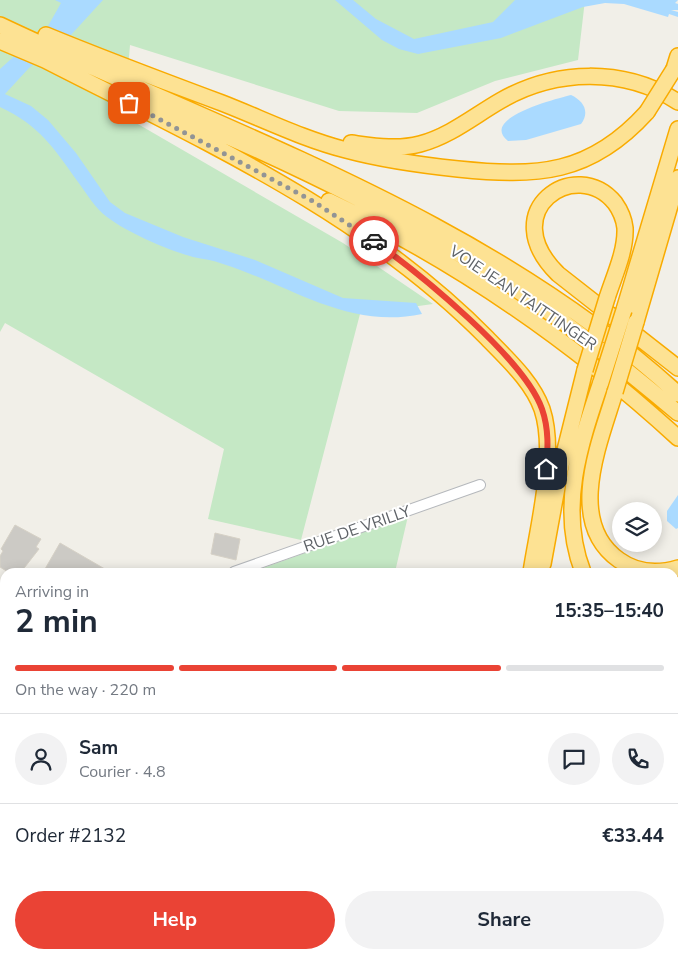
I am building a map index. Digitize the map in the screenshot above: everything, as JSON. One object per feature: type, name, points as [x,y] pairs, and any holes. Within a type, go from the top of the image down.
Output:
[{"type":"highway","points":[[0,17],[31,41],[53,50],[243,111],[350,142],[390,148],[412,146],[443,136],[515,93],[557,79],[587,76],[616,78],[653,88],[678,102]]},
{"type":"highway","name":"VOIE JEAN TAITTINGER","points":[[0,25],[31,41],[312,163],[445,230],[522,277],[582,318],[678,394]]},
{"type":"highway","name":"VOIE JEAN TAITTINGER","points":[[0,41],[31,41]]},
{"type":"highway","points":[[53,50],[233,157],[311,200],[395,257],[453,306],[527,381],[542,410],[548,446],[532,568]]},
{"type":"highway","name":"VOIE JEAN TAITTINGER","points":[[53,50],[188,119],[290,166],[450,249],[549,311],[610,356],[678,413]]},
{"type":"highway","points":[[243,111],[318,142],[371,157],[426,166],[510,174],[544,171],[578,162],[610,145],[634,126],[647,112],[677,61]]},
{"type":"highway","points":[[542,568],[561,466],[616,304],[641,252],[678,131]]},
{"type":"highway","points":[[233,157],[392,233],[482,286],[555,336],[678,438]]},
{"type":"highway","points":[[635,568],[619,560],[602,542],[594,527],[590,506],[590,479],[678,178]]},
{"type":"highway","points":[[582,568],[573,530],[572,489],[592,376],[616,304],[623,246],[623,218],[613,201],[596,188],[574,185],[561,188],[544,201],[535,217],[534,238],[544,259],[558,274],[678,368]]},
{"type":"street","name":"RUE DE VRILLY","points":[[245,568],[480,485]]},
{"type":"green space","points":[[0,0],[585,0],[578,60],[495,81],[417,113],[339,111],[130,45],[124,116],[343,243],[433,304],[360,314],[301,540],[208,519],[224,449],[5,323],[0,332]]},
{"type":"green space","points":[[408,516],[396,568],[263,568]]},
{"type":"water","points":[[55,0],[103,0],[70,36],[29,68],[5,94],[31,106],[48,120],[76,153],[110,202],[125,213],[183,237],[255,260],[343,298],[416,303],[422,314],[395,317],[369,316],[344,311],[248,273],[172,250],[137,235],[103,213],[91,201],[45,138],[14,114],[0,107],[0,69],[48,26],[61,3]]},
{"type":"water","points":[[335,0],[353,0],[376,19],[414,39],[493,22],[515,0],[678,0],[675,3],[678,4],[678,10],[671,10],[678,12],[678,17],[669,14],[668,17],[624,4],[605,3],[583,7],[501,38],[418,54],[399,49],[382,40]]},
{"type":"water","points":[[571,95],[576,97],[584,107],[585,115],[581,124],[526,140],[508,141],[502,133],[503,125],[511,117],[537,105]]},
{"type":"water","points":[[678,495],[678,528],[676,529],[667,521],[667,511]]},
{"type":"building","points":[[15,525],[41,539],[36,547],[39,549],[24,568],[0,567],[0,556],[3,551],[1,549]]},
{"type":"building","points":[[215,533],[240,539],[236,560],[211,554]]},
{"type":"building","points":[[60,543],[103,568],[46,568]]},
{"type":"way so far","points":[[129,103],[311,200],[374,241]]},
{"type":"route","points":[[374,241],[446,299],[527,381],[539,403],[545,421],[548,446],[546,469]]}]
